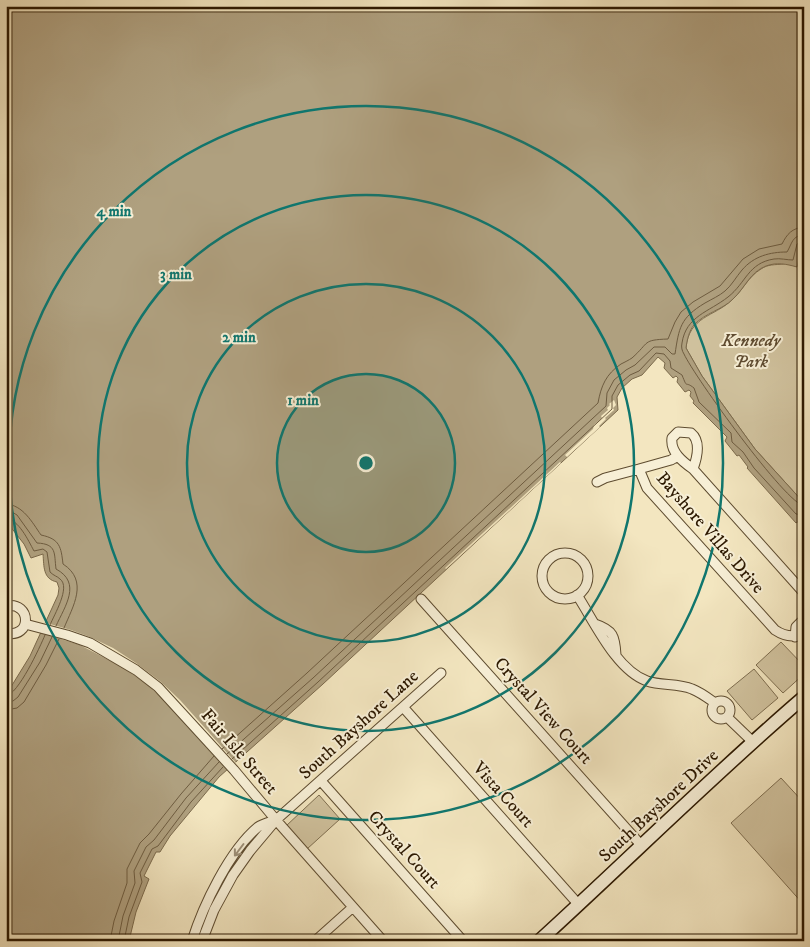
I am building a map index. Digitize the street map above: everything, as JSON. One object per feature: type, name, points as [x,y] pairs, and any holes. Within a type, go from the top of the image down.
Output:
[{"type":"main road","name":"South Bayshore Drive","points":[[539,941],[579,905],[668,818],[804,697]]},
{"type":"street","points":[[693,469],[696,439],[692,433],[678,432],[672,438],[672,447],[678,456],[693,469],[804,593]]},
{"type":"street","name":"Bayshore Villas Drive","points":[[678,456],[671,460],[639,469],[642,481],[777,632],[794,637]]},
{"type":"street","points":[[597,482],[639,469]]},
{"type":"street","points":[[570,554],[584,564],[587,580],[584,589],[577,595],[568,599],[559,598],[551,595],[545,588],[542,579],[543,570],[547,562],[553,557],[570,554]]},
{"type":"street","points":[[577,595],[610,650],[628,668],[643,680],[692,689],[715,704],[720,701],[727,703],[730,710],[727,717],[754,742]]},
{"type":"street","name":"Crystal View Court","points":[[421,599],[641,845]]},
{"type":"street","points":[[6,606],[16,606],[23,611],[26,620],[19,632],[14,634],[6,633]]},
{"type":"street","points":[[794,637],[796,627],[801,622]]},
{"type":"street","name":"Fair Isle Street","points":[[25,624],[90,644],[136,670],[158,687],[234,770],[383,941]]},
{"type":"street","points":[[794,637],[804,633]]},
{"type":"street","name":"South Bayshore Lane","points":[[202,941],[214,910],[233,875],[276,820],[441,673]]},
{"type":"street","name":"Vista Court","points":[[403,707],[579,905]]},
{"type":"street","name":"Crystal Court","points":[[321,781],[464,941]]},
{"type":"street","name":"South Bayshore Lane","points":[[192,941],[207,902],[232,858],[259,826],[276,820]]},
{"type":"street","points":[[315,941],[353,907]]},
{"type":"green space","name":"Kennedy Park","points":[[804,238],[804,503],[755,449],[702,376],[686,348],[688,337],[697,323],[725,306],[761,269],[769,265],[783,264],[793,258],[801,249]]},
{"type":"green space","points":[[781,642],[804,666],[804,674],[783,693],[756,665]]},
{"type":"green space","points":[[754,669],[778,698],[752,720],[727,691]]},
{"type":"green space","points":[[781,778],[804,803],[804,905],[731,823]]},
{"type":"green space","points":[[319,795],[340,819],[307,849],[286,826]]},
{"type":"water","points":[[6,6],[804,6],[804,238],[797,267],[778,264],[760,269],[729,303],[703,317],[694,325],[686,348],[702,376],[755,449],[804,503],[804,521],[802,519],[796,523],[747,468],[739,455],[737,456],[725,441],[727,437],[693,403],[694,401],[690,396],[691,392],[689,390],[685,392],[677,382],[678,378],[676,376],[673,378],[664,368],[665,363],[658,357],[642,375],[632,379],[622,388],[617,397],[618,410],[323,684],[219,777],[170,836],[160,852],[156,852],[144,876],[149,879],[136,912],[129,941],[6,941],[6,695],[30,656],[58,595],[59,588],[57,582],[47,575],[44,568],[43,554],[31,558],[24,544],[6,521]]},
{"type":"pier","points":[[614,400],[616,405],[613,408],[614,410],[605,418],[600,427],[567,457],[565,455],[593,429],[594,425],[602,418],[601,416],[608,410],[609,404]]},
{"type":"pier","points":[[560,462],[506,514],[445,568]]},
{"type":"pier","points":[[43,622],[90,637],[113,648],[136,663],[161,682],[180,700],[237,764],[229,772],[167,703],[149,686],[124,668],[80,645],[39,632]]}]
